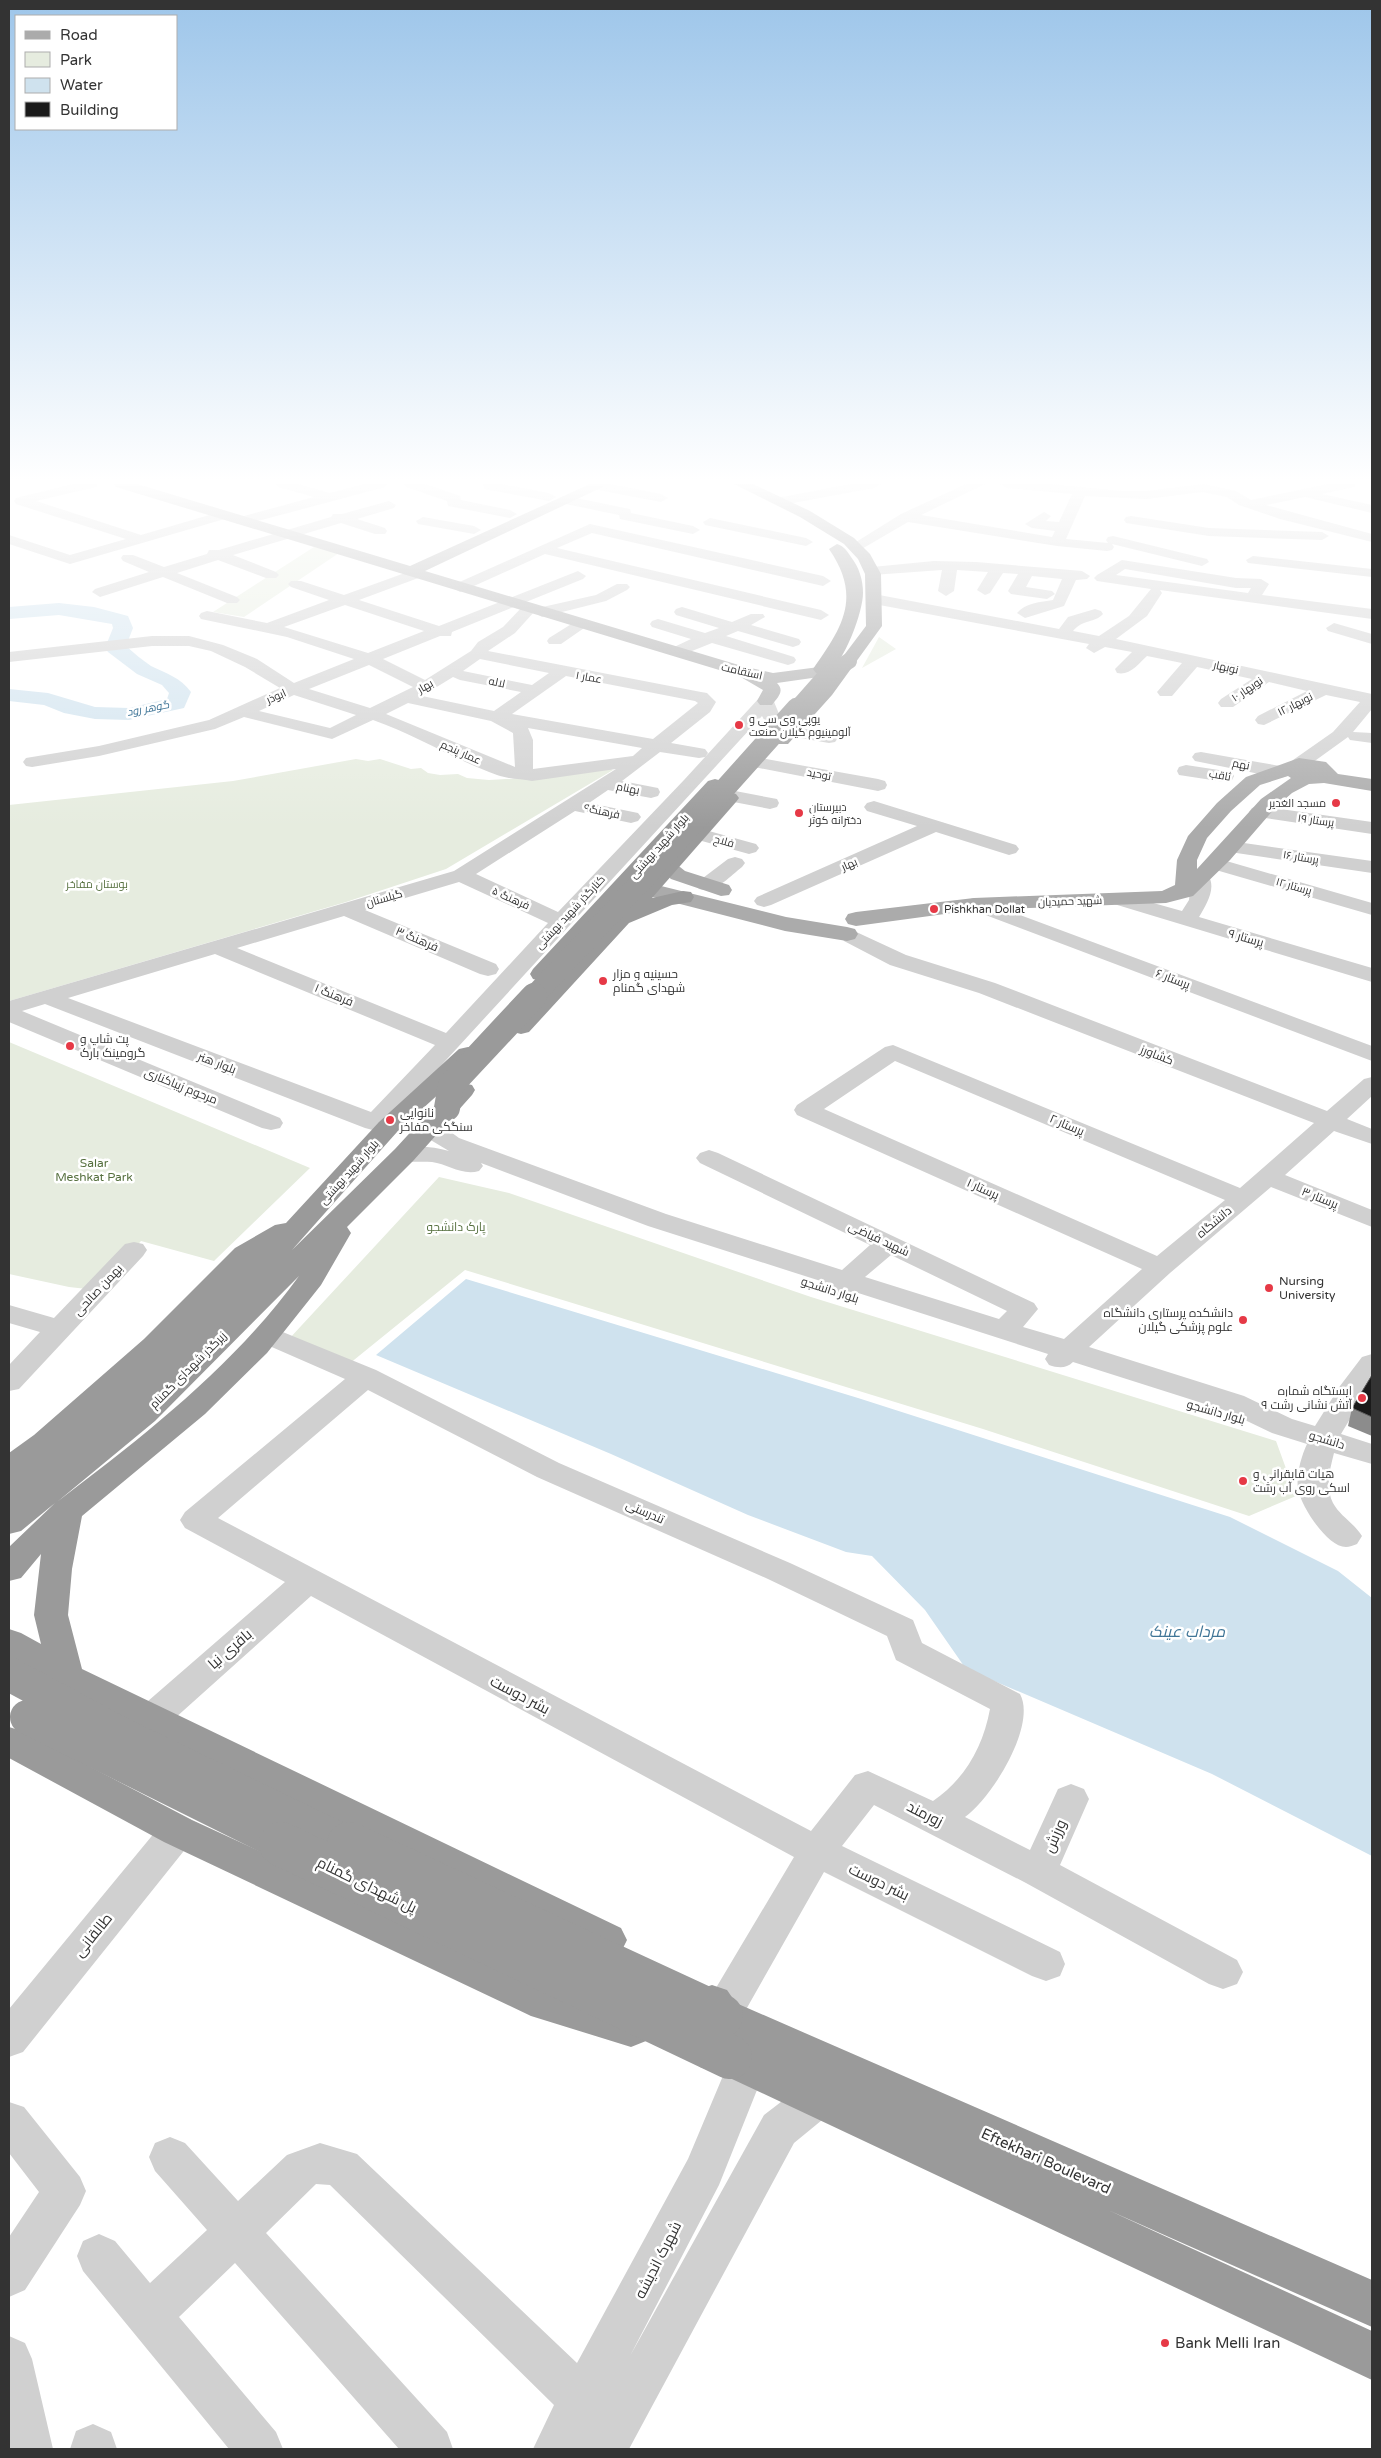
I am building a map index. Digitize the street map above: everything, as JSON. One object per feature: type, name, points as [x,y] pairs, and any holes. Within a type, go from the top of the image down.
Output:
[{"type":"highway","name":"بلوار شهید بهشتی","points":[[781,726],[838,648],[848,628],[853,610],[853,599]]},
{"type":"highway","name":"بلوار شهید بهشتی","points":[[308,1217],[385,1121],[470,1052],[625,883],[781,726],[826,691],[874,626],[874,599]]},
{"type":"highway","points":[[447,1108],[451,1085],[649,873],[826,675],[849,661]]},
{"type":"highway","name":"بلوار شهید بهشتی","points":[[354,1203],[404,1155],[649,888],[678,881],[698,834],[737,772]]},
{"type":"highway","points":[[620,920],[666,900],[678,881]]},
{"type":"highway","points":[[625,883],[649,888]]},
{"type":"highway","points":[[9,1569],[67,1510],[150,1444],[212,1390],[268,1335],[311,1279],[354,1203]]},
{"type":"highway","name":"زیرگذر شهدای گمنام","points":[[9,1523],[144,1414],[354,1203]]},
{"type":"highway","points":[[9,1469],[45,1442],[154,1346],[245,1254],[308,1217]]},
{"type":"highway","name":"زیرگذر شهدای گمنام","points":[[9,1495],[123,1404],[174,1357],[235,1297],[308,1217]]},
{"type":"highway","points":[[66,1677],[51,1616],[55,1569],[67,1510]]},
{"type":"highway","points":[[9,1642],[66,1677],[670,1971],[713,2004],[733,2046]]},
{"type":"highway","points":[[9,1674],[49,1697],[298,1820],[582,1954],[818,2098],[1372,2356]]},
{"type":"highway","points":[[9,1693],[34,1679],[50,1676],[66,1677]]},
{"type":"highway","name":"پل شهدای گمنام","points":[[9,1706],[277,1842],[733,2046]]},
{"type":"highway","points":[[9,1741],[178,1831],[546,2003],[733,2046]]},
{"type":"highway","points":[[142,1812],[140,1804],[143,1785],[155,1768],[165,1760],[191,1750],[218,1750]]},
{"type":"highway","name":"Eftekhari Boulevard","points":[[733,2046],[1372,2304]]},
{"type":"main road","name":"استقامت","points":[[500,599],[739,671],[774,678],[819,672]]},
{"type":"main road","points":[[739,671],[766,683],[772,688],[772,693],[766,701]]},
{"type":"main road","points":[[1372,778],[1308,771],[1253,781],[1224,806],[1198,836],[1187,860],[1193,885],[1216,864],[1259,812],[1308,771],[1372,785]]},
{"type":"main road","points":[[649,888],[678,881],[706,885],[855,928]]},
{"type":"main road","points":[[678,881],[785,924],[855,928]]},
{"type":"main road","name":"شهید حمیدیان","points":[[855,928],[924,910],[974,904],[1166,897],[1193,885]]},
{"type":"street","name":"عمار ۱","points":[[339,599],[439,631],[480,650],[561,672],[701,697]]},
{"type":"street","points":[[217,648],[346,599]]},
{"type":"street","name":"ابوذر","points":[[32,762],[99,751],[196,730],[243,712],[293,689],[519,599]]},
{"type":"street","points":[[536,610],[597,599]]},
{"type":"street","points":[[752,599],[821,615]]},
{"type":"street","name":"نوبهار","points":[[874,599],[1102,641],[1326,688],[1372,700]]},
{"type":"street","points":[[1062,599],[1059,603],[1035,608],[1005,638],[1087,654],[1102,641],[1138,619],[1147,610],[1152,599]]},
{"type":"street","points":[[1257,599],[1372,614]]},
{"type":"street","name":"بهار","points":[[243,712],[332,734],[426,687],[536,610]]},
{"type":"street","points":[[682,612],[793,642]]},
{"type":"street","points":[[1062,634],[1074,620],[1095,614]]},
{"type":"street","points":[[208,616],[271,627],[367,659],[406,675],[426,687]]},
{"type":"street","points":[[676,652],[757,617]]},
{"type":"street","points":[[555,641],[581,624]]},
{"type":"street","points":[[658,624],[788,660]]},
{"type":"street","points":[[984,631],[1018,625]]},
{"type":"street","points":[[1334,628],[1372,639]]},
{"type":"street","name":"عمار پنجم","points":[[9,657],[152,641],[189,641],[217,648],[252,663],[293,689],[398,723],[504,771],[532,775],[636,761]]},
{"type":"street","points":[[9,650],[42,647],[51,652]]},
{"type":"street","points":[[1122,670],[1144,650]]},
{"type":"street","points":[[1166,692],[1194,660]]},
{"type":"street","points":[[497,717],[561,672]]},
{"type":"street","name":"لاله","points":[[460,675],[534,690]]},
{"type":"street","name":"نوبهار ۱۰","points":[[1227,703],[1267,676]]},
{"type":"street","name":"نوبهار ۱۲","points":[[1264,720],[1326,688]]},
{"type":"street","name":"گیلستان","points":[[9,1008],[461,876],[606,784],[704,708],[707,702],[701,697]]},
{"type":"street","points":[[405,698],[497,717],[698,753]]},
{"type":"street","points":[[1308,771],[1372,700]]},
{"type":"street","points":[[766,701],[781,726],[829,738]]},
{"type":"street","name":"کنارگذر شهید بهشتی","points":[[385,1121],[451,1043],[561,921],[737,772],[766,701]]},
{"type":"street","points":[[398,723],[467,711]]},
{"type":"street","points":[[1308,771],[1364,737],[1372,715]]},
{"type":"street","points":[[497,717],[521,730],[524,740],[524,774]]},
{"type":"street","name":"نهم","points":[[1200,757],[1308,771]]},
{"type":"street","name":"ثاقب","points":[[1186,771],[1253,781]]},
{"type":"street","points":[[737,772],[770,803]]},
{"type":"street","name":"توحید","points":[[737,772],[878,786]]},
{"type":"street","name":"بهنام","points":[[606,784],[651,792]]},
{"type":"street","name":"فرهنگ۹","points":[[573,804],[631,817]]},
{"type":"street","points":[[874,807],[1009,849]]},
{"type":"street","name":"پرستار ۱۹","points":[[1259,812],[1372,828]]},
{"type":"street","name":"بهار","points":[[764,902],[934,826]]},
{"type":"street","name":"فلاح","points":[[698,834],[749,848]]},
{"type":"street","points":[[1239,870],[1262,842]]},
{"type":"street","name":"پرستار ۱۶","points":[[1230,847],[1262,842],[1372,867]]},
{"type":"street","points":[[706,885],[735,863]]},
{"type":"street","name":"پرستار ۱۲","points":[[1216,864],[1372,909]]},
{"type":"street","name":"فرهنگ ۵","points":[[461,876],[561,921]]},
{"type":"street","points":[[1186,921],[1199,900],[1193,885]]},
{"type":"street","name":"پرستار ۹","points":[[1121,900],[1186,921],[1372,975]]},
{"type":"street","name":"پرستار ۶","points":[[974,904],[1372,1054]]},
{"type":"street","name":"فرهنگ ۳","points":[[346,909],[488,969]]},
{"type":"street","name":"کشاورز","points":[[855,928],[874,948],[946,977],[987,988],[1372,1137]]},
{"type":"street","name":"فرهنگ ۱","points":[[216,948],[451,1043]]},
{"type":"street","name":"بلوار هنر","points":[[53,995],[385,1121]]},
{"type":"street","name":"مرحوم زیباکناری","points":[[9,1014],[271,1123]]},
{"type":"street","name":"پرستار ۱","points":[[893,1052],[806,1110],[1160,1267]]},
{"type":"street","name":"پرستار ۲","points":[[893,1052],[1242,1198]]},
{"type":"street","name":"دانشگاه","points":[[1064,1355],[1160,1267],[1268,1177],[1328,1121],[1372,1084]]},
{"type":"street","name":"بلوار دانشجو","points":[[428,1128],[450,1143],[463,1156]]},
{"type":"street","name":"بلوار دانشجو","points":[[404,1155],[463,1156],[672,1231],[1064,1355],[1237,1420],[1282,1426]]},
{"type":"street","name":"شهید فیاضی","points":[[709,1158],[1024,1309],[1006,1329]]},
{"type":"street","name":"پرستار ۳","points":[[1268,1177],[1372,1219]]},
{"type":"street","points":[[842,1286],[889,1243]]},
{"type":"street","name":"بهمن صالحی","points":[[9,1382],[134,1250]]},
{"type":"street","name":"بلوار دانشجو","points":[[842,1286],[1006,1329],[1064,1355]]},
{"type":"street","points":[[9,1314],[61,1329]]},
{"type":"street","name":"تندرستی","points":[[268,1335],[366,1377],[548,1470],[779,1571],[901,1629],[908,1651],[1008,1703],[1002,1733],[990,1763],[956,1807],[932,1818]]},
{"type":"street","points":[[1346,1536],[1318,1505],[1312,1486],[1314,1465],[1324,1439],[1358,1381],[1372,1363]]},
{"type":"street","name":"بشر دوست","points":[[366,1377],[196,1520],[631,1755],[817,1851],[1046,1964]]},
{"type":"street","name":"دانشجو","points":[[1282,1426],[1372,1454]]},
{"type":"street","name":"باقری نیا","points":[[152,1718],[308,1581]]},
{"type":"street","name":"زورمند","points":[[733,2046],[817,1851],[868,1785],[1039,1872],[1223,1972]]},
{"type":"street","name":"ورزش","points":[[1039,1872],[1071,1799]]},
{"type":"street","name":"طالقانی","points":[[9,2039],[178,1831]]},
{"type":"street","name":"شهرک اندیشه","points":[[604,2449],[659,2304],[704,2171],[733,2046]]},
{"type":"street","name":"شهرک اندیشه","points":[[556,2449],[583,2401],[659,2304],[779,2129],[818,2098]]},
{"type":"street","points":[[9,2121],[65,2191],[9,2275]]},
{"type":"street","points":[[170,2157],[430,2449]]},
{"type":"street","points":[[148,2316],[302,2169],[320,2163],[342,2168],[583,2401]]},
{"type":"street","points":[[99,2256],[259,2449]]},
{"type":"street","points":[[10,2375],[30,2449]]},
{"type":"green space","points":[[234,599],[271,599],[244,617],[213,612]]},
{"type":"green space","points":[[879,637],[896,649],[862,668]]},
{"type":"green space","name":"بوستان مفاخر","points":[[356,759],[368,761],[380,759],[411,769],[421,768],[428,773],[440,775],[458,774],[467,778],[489,780],[526,778],[608,768],[613,770],[446,869],[346,902],[9,1001],[9,805],[233,781]]},
{"type":"green space","name":"Salar Meshkat Park","points":[[9,1042],[310,1168],[214,1261],[141,1241],[96,1290],[69,1287],[9,1274]]},
{"type":"green space","name":"پارک دانشجو","points":[[439,1177],[509,1193],[811,1297],[1276,1441],[1296,1496],[1249,1516],[983,1429],[465,1270],[349,1364],[289,1339]]},
{"type":"water","name":"مرداب عینک","points":[[466,1279],[858,1398],[1230,1517],[1338,1571],[1372,1598],[1372,1856],[1212,1774],[966,1669],[925,1610],[872,1556],[846,1552],[748,1515],[611,1454],[376,1355]]},
{"type":"building","points":[[1372,1375],[1372,1417],[1352,1408]]},
{"type":"waterway","name":"گوهر رود","points":[[9,613],[59,609],[94,613],[121,620],[123,628],[115,648],[144,670],[169,681],[180,692],[176,703],[129,714],[95,713],[72,708],[48,699],[9,695]]},
{"type":"place","name":"یوپی وی سی و آلومینیوم گیلان صنعت","points":[[739,725]]},
{"type":"place","name":"مسجد الغدیر","points":[[1336,803]]},
{"type":"place","name":"دبیرستان دخترانه کوثر","points":[[799,813]]},
{"type":"place","name":"Pishkhan Dollat","points":[[934,909]]},
{"type":"place","name":"حسینیه و مزار شهدای گمنام","points":[[603,981]]},
{"type":"place","name":"پت شاپ و گرومینک بارک","points":[[70,1046]]},
{"type":"place","name":"نانوایی سنگکی مفاخر","points":[[390,1120]]},
{"type":"place","name":"Nursing University","points":[[1269,1288]]},
{"type":"place","name":"دانشکده پرستاری دانشگاه علوم پزشکی گیلان","points":[[1243,1320]]},
{"type":"place","name":"ایستگاه شماره ۹ آتش نشانی رشت","points":[[1362,1398]]},
{"type":"place","name":"هیات قایقرانی و اسکی روی آب رشت","points":[[1243,1481]]},
{"type":"place","name":"Bank Melli Iran","points":[[1165,2343]]}]
